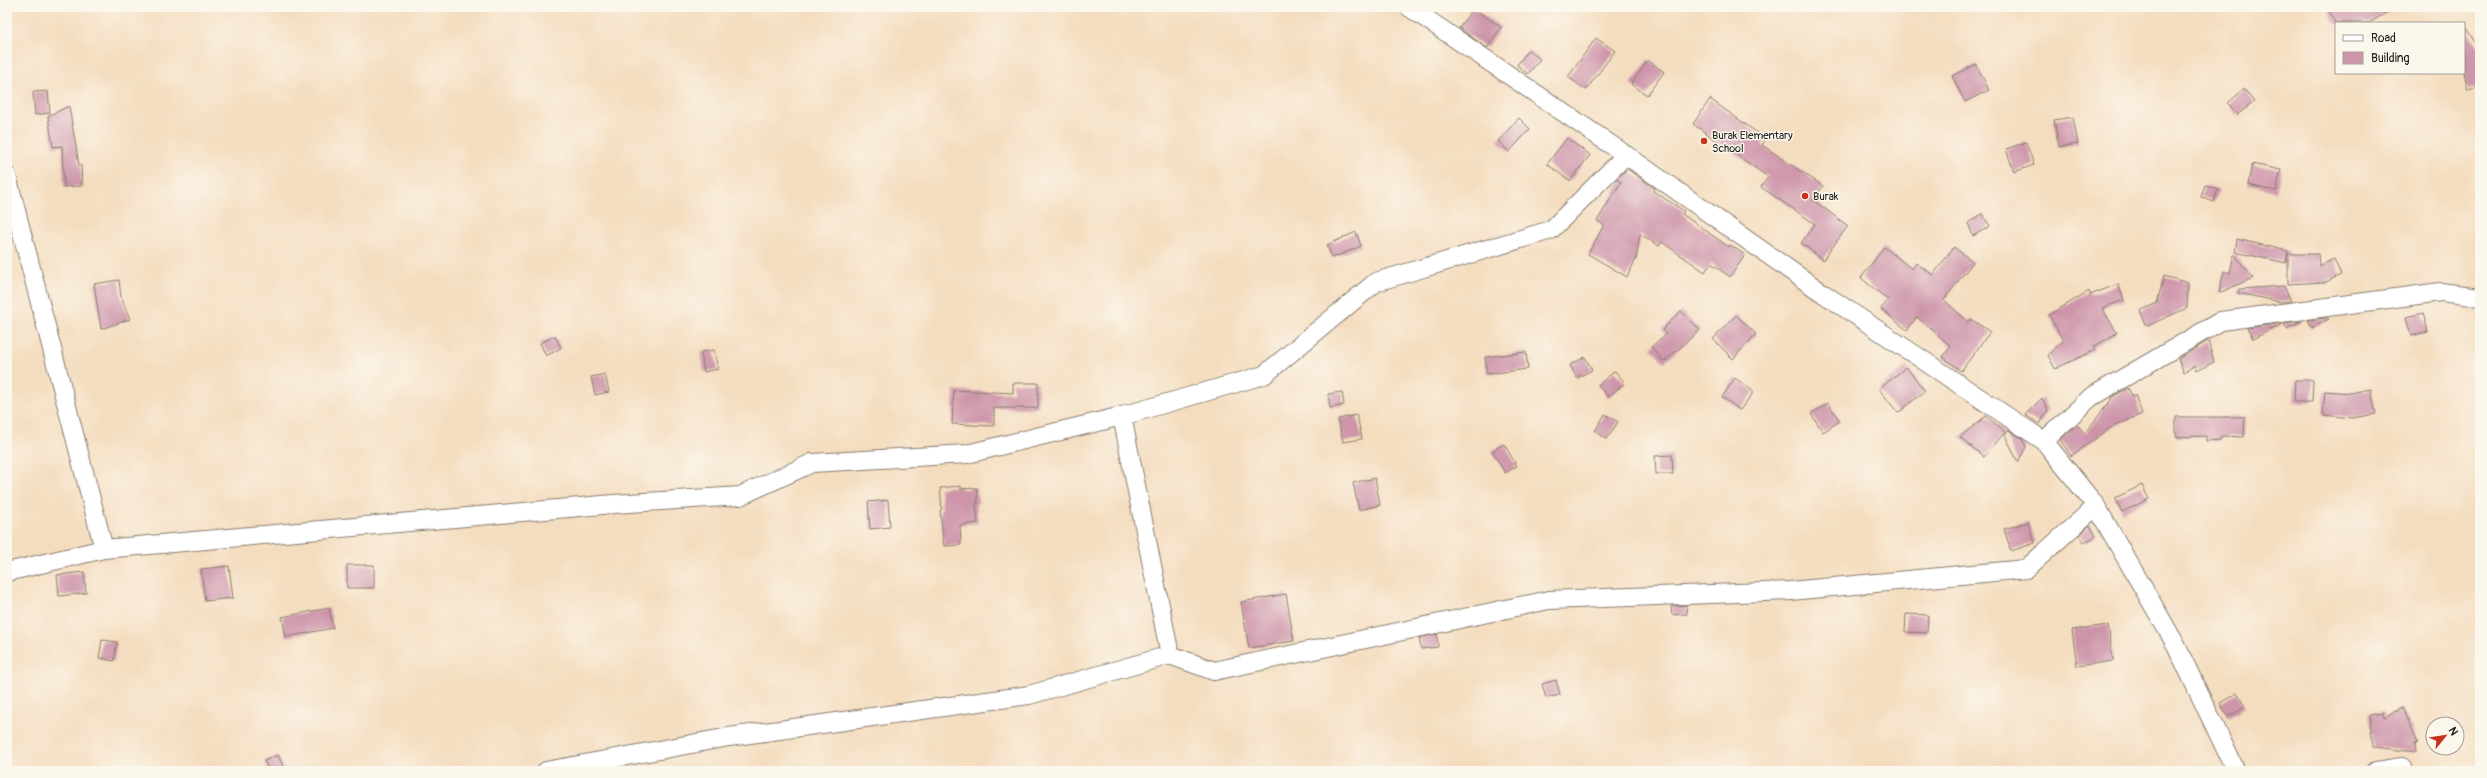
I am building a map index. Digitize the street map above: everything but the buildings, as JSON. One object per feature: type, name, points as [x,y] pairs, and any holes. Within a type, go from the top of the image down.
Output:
[{"type":"street","points":[[1409,7],[1626,155],[1824,294],[2044,441],[2096,506],[2176,645],[2236,771]]},
{"type":"street","points":[[7,572],[104,549],[614,504],[740,496],[812,463],[967,454],[1122,416],[1264,375],[1376,282],[1551,230],[1626,155]]},
{"type":"street","points":[[7,176],[104,549]]},
{"type":"street","points":[[2044,441],[2091,397],[2221,321],[2441,292],[2480,297]]},
{"type":"street","points":[[1122,416],[1170,655]]},
{"type":"street","points":[[546,771],[729,737],[1029,695],[1170,655],[1214,671],[1549,600],[1790,591],[2026,570],[2096,506]]},
{"type":"street","points":[[2376,771],[2402,767]]},
{"type":"place","name":"Burak Elementary School","points":[[1704,141]]},
{"type":"place","name":"Burak","points":[[1805,196]]}]
